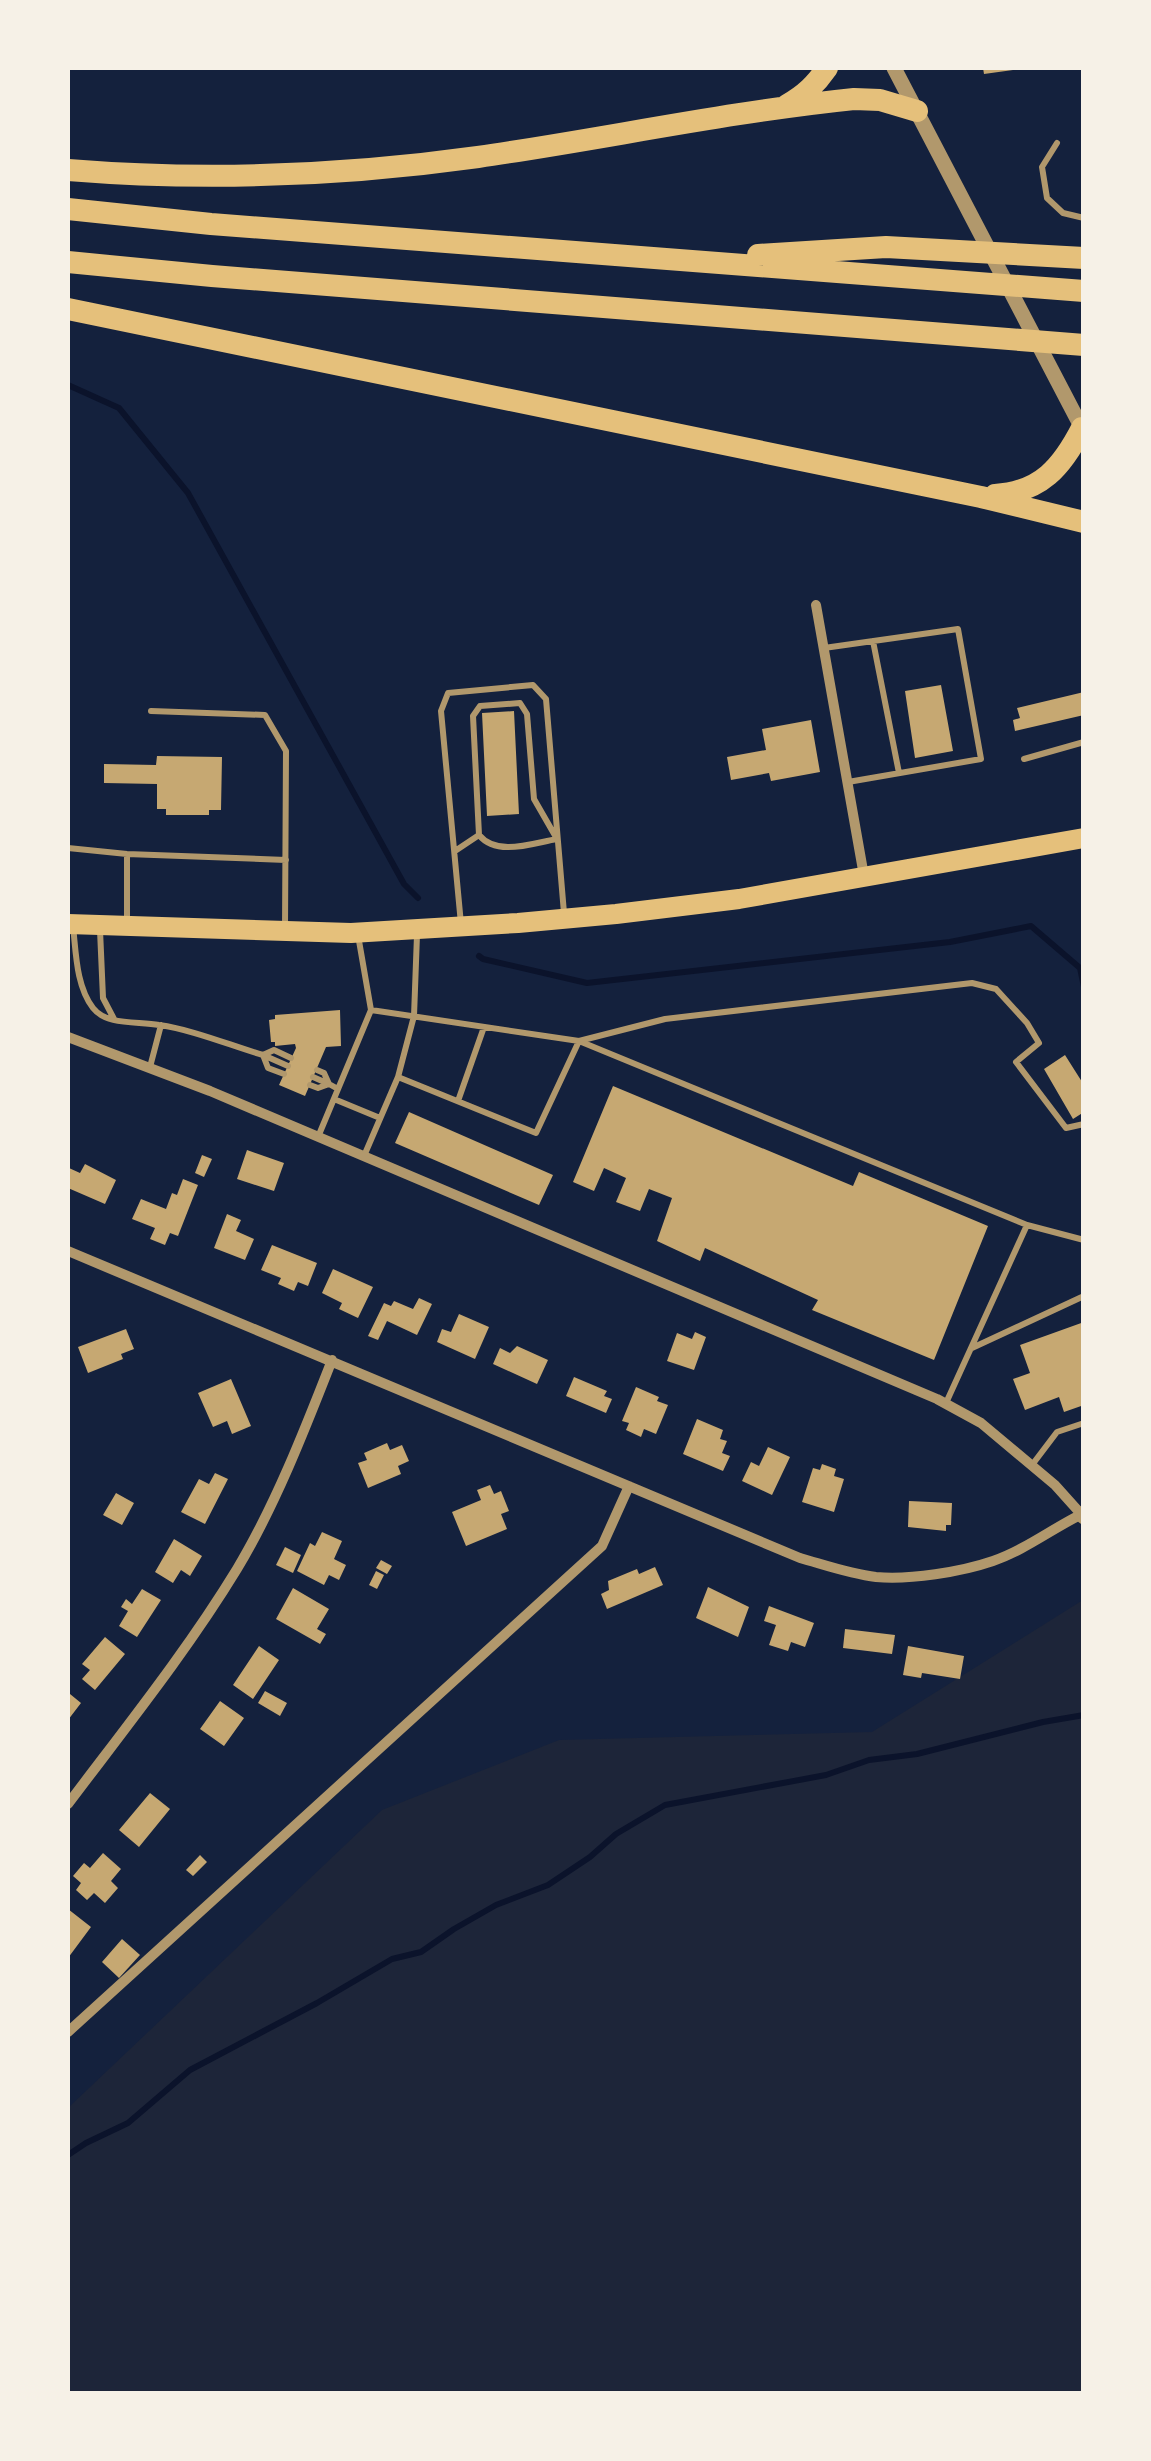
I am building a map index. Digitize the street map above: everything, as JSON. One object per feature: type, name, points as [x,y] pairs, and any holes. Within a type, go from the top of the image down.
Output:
[{"type":"highway","points":[[780,109],[800,98],[827,68]]},
{"type":"highway","points":[[68,170],[256,176],[365,169],[475,157],[854,99],[880,100],[917,111]]},
{"type":"highway","points":[[68,210],[1084,291]]},
{"type":"highway","points":[[696,262],[886,246],[1083,258]]},
{"type":"highway","points":[[68,262],[1084,345]]},
{"type":"highway","points":[[68,309],[981,496],[1084,522]]},
{"type":"highway","points":[[981,496],[1011,494],[1031,487],[1068,456],[1083,430]]},
{"type":"main road","points":[[70,924],[357,932],[565,919],[739,899],[1084,838]]},
{"type":"street","points":[[894,68],[1083,430]]},
{"type":"street","points":[[816,605],[864,876]]},
{"type":"street","points":[[68,1037],[364,1156],[946,1403],[981,1423],[1056,1485],[1083,1515],[994,1560],[932,1574],[878,1577],[846,1572],[800,1558],[68,1251]]},
{"type":"street","points":[[68,1804],[168,1672],[238,1567],[283,1478],[332,1360]]},
{"type":"street","points":[[68,2032],[602,1546],[629,1486]]},
{"type":"lane","points":[[1057,143],[1042,167],[1047,198],[1064,213],[1084,218]]},
{"type":"lane","points":[[823,648],[958,628],[981,760],[847,782]]},
{"type":"lane","points":[[873,640],[900,773]]},
{"type":"lane","points":[[461,926],[441,711],[448,693],[533,685],[546,699],[565,919]]},
{"type":"lane","points":[[520,703],[527,714],[534,798],[557,839],[498,847],[487,844],[479,835],[474,716],[480,706],[520,703]]},
{"type":"lane","points":[[151,711],[265,714],[286,751],[285,930]]},
{"type":"lane","points":[[1024,759],[1084,742]]},
{"type":"lane","points":[[455,851],[479,835]]},
{"type":"lane","points":[[68,848],[286,860]]},
{"type":"lane","points":[[127,927],[128,854]]},
{"type":"lane","points":[[70,924],[80,979],[92,1008],[100,1015],[161,1025],[263,1055],[274,1050],[288,1066],[268,1068],[263,1055]]},
{"type":"lane","points":[[100,926],[103,998],[115,1020]]},
{"type":"lane","points":[[364,1156],[398,1077],[414,1016],[417,929]]},
{"type":"lane","points":[[318,1137],[372,1010],[357,932]]},
{"type":"lane","points":[[398,1077],[536,1133],[580,1041],[664,1019],[972,983],[996,989],[1028,1022],[1039,1044],[1016,1062],[1066,1128],[1084,1124]]},
{"type":"lane","points":[[372,1010],[580,1041],[1028,1225],[1084,1240]]},
{"type":"lane","points":[[150,1068],[161,1025]]},
{"type":"lane","points":[[458,1102],[484,1027]]},
{"type":"lane","points":[[313,1078],[338,1089]]},
{"type":"lane","points":[[334,1100],[380,1118]]},
{"type":"lane","points":[[946,1403],[1028,1225]]},
{"type":"lane","points":[[971,1348],[1084,1296]]},
{"type":"lane","points":[[1032,1465],[1057,1432],[1084,1423]]},
{"type":"shaded area","points":[[1083,1600],[1083,2393],[68,2394],[68,2108],[382,1810],[559,1740],[872,1732]]},
{"type":"building","points":[[983,68],[1013,68],[1013,70],[984,74]]},
{"type":"building","points":[[941,685],[953,751],[915,758],[905,691]]},
{"type":"building","points":[[1084,692],[1084,715],[1015,731],[1013,720],[1020,718],[1017,708]]},
{"type":"building","points":[[514,711],[519,814],[487,816],[482,713]]},
{"type":"building","points":[[811,720],[820,772],[771,781],[769,773],[731,780],[727,757],[766,750],[762,729]]},
{"type":"building","points":[[157,756],[222,757],[221,810],[209,810],[209,815],[166,815],[166,809],[157,809],[157,784],[104,783],[104,764],[156,765]]},
{"type":"building","points":[[340,1010],[341,1046],[326,1047],[305,1096],[279,1085],[296,1048],[295,1044],[275,1046],[271,1042],[269,1020],[275,1019],[275,1015]]},
{"type":"building","points":[[1065,1055],[1084,1085],[1084,1112],[1073,1119],[1044,1069]]},
{"type":"building","points":[[613,1086],[853,1186],[859,1172],[988,1226],[934,1360],[812,1310],[818,1300],[705,1248],[700,1261],[657,1241],[672,1198],[649,1189],[640,1211],[616,1202],[626,1178],[604,1168],[594,1191],[573,1182]]},
{"type":"building","points":[[409,1112],[553,1175],[539,1205],[395,1143]]},
{"type":"building","points":[[247,1150],[284,1163],[274,1191],[237,1179]]},
{"type":"building","points":[[202,1155],[212,1159],[204,1177],[195,1173]]},
{"type":"building","points":[[85,1164],[116,1180],[105,1204],[68,1188],[69,1168],[80,1173]]},
{"type":"building","points":[[183,1179],[198,1185],[178,1236],[170,1233],[165,1245],[150,1239],[155,1228],[132,1219],[141,1199],[166,1209]]},
{"type":"building","points":[[227,1214],[241,1220],[236,1231],[254,1239],[245,1260],[214,1248]]},
{"type":"building","points":[[272,1245],[317,1263],[308,1286],[298,1282],[294,1291],[278,1284],[281,1278],[261,1270]]},
{"type":"building","points":[[333,1269],[373,1287],[358,1318],[339,1309],[342,1303],[322,1293]]},
{"type":"building","points":[[419,1298],[432,1304],[417,1335],[387,1321],[378,1340],[368,1336],[384,1303],[391,1306],[394,1301],[413,1309]]},
{"type":"building","points":[[459,1314],[489,1327],[475,1359],[437,1342],[442,1329],[451,1332]]},
{"type":"building","points":[[1084,1322],[1084,1405],[1064,1412],[1059,1397],[1025,1410],[1013,1379],[1030,1373],[1020,1345]]},
{"type":"building","points":[[126,1329],[134,1349],[121,1354],[123,1359],[88,1373],[78,1347]]},
{"type":"building","points":[[695,1332],[706,1337],[694,1370],[667,1361],[677,1333],[692,1339]]},
{"type":"building","points":[[517,1346],[548,1360],[537,1384],[493,1364],[500,1348],[510,1353]]},
{"type":"building","points":[[574,1377],[607,1391],[604,1396],[612,1399],[606,1413],[566,1396]]},
{"type":"building","points":[[231,1379],[251,1426],[232,1434],[227,1421],[213,1427],[198,1393]]},
{"type":"building","points":[[636,1387],[668,1405],[656,1434],[644,1429],[641,1437],[626,1430],[629,1423],[622,1421]]},
{"type":"building","points":[[697,1419],[723,1430],[720,1439],[727,1441],[722,1453],[730,1456],[723,1471],[683,1454]]},
{"type":"building","points":[[387,1443],[390,1450],[402,1445],[409,1461],[398,1466],[401,1474],[368,1488],[358,1463],[367,1460],[364,1453]]},
{"type":"building","points":[[768,1447],[790,1457],[772,1495],[742,1481],[751,1462],[759,1466]]},
{"type":"building","points":[[822,1464],[836,1469],[834,1476],[844,1479],[834,1512],[802,1502],[813,1468],[820,1470]]},
{"type":"building","points":[[215,1473],[228,1479],[205,1524],[181,1512],[199,1479],[209,1484]]},
{"type":"building","points":[[490,1485],[494,1494],[501,1491],[509,1511],[501,1514],[507,1529],[466,1546],[452,1512],[481,1500],[477,1490]]},
{"type":"building","points":[[116,1493],[134,1503],[122,1525],[103,1515]]},
{"type":"building","points":[[909,1501],[952,1503],[951,1525],[946,1525],[946,1531],[908,1527]]},
{"type":"building","points":[[322,1532],[342,1541],[334,1559],[346,1565],[339,1580],[329,1575],[324,1585],[297,1571],[310,1543],[315,1546]]},
{"type":"building","points":[[174,1539],[202,1556],[190,1576],[181,1570],[173,1583],[155,1572]]},
{"type":"building","points":[[285,1547],[301,1555],[293,1573],[276,1565]]},
{"type":"building","points":[[381,1560],[392,1566],[387,1574],[376,1568]]},
{"type":"building","points":[[655,1567],[663,1585],[607,1609],[601,1594],[609,1590],[608,1581],[637,1569],[639,1574]]},
{"type":"building","points":[[376,1571],[384,1575],[377,1589],[369,1585]]},
{"type":"building","points":[[708,1587],[749,1607],[738,1637],[696,1618]]},
{"type":"building","points":[[293,1588],[329,1609],[317,1629],[326,1634],[320,1644],[276,1619]]},
{"type":"building","points":[[142,1589],[161,1600],[137,1637],[119,1626],[128,1611],[121,1607],[126,1599],[132,1604]]},
{"type":"building","points":[[769,1606],[814,1623],[805,1647],[791,1642],[788,1651],[769,1645],[776,1625],[764,1621]]},
{"type":"building","points":[[845,1629],[895,1635],[892,1654],[843,1648]]},
{"type":"building","points":[[105,1637],[125,1654],[95,1690],[82,1679],[90,1670],[82,1664]]},
{"type":"building","points":[[259,1646],[279,1660],[253,1699],[233,1685]]},
{"type":"building","points":[[908,1646],[964,1656],[960,1679],[922,1673],[921,1678],[903,1675]]},
{"type":"building","points":[[265,1691],[287,1703],[280,1716],[258,1703]]},
{"type":"building","points":[[70,1694],[81,1703],[68,1720],[68,1697]]},
{"type":"building","points":[[220,1701],[244,1718],[224,1746],[200,1729]]},
{"type":"building","points":[[150,1793],[170,1809],[139,1847],[119,1830]]},
{"type":"building","points":[[103,1853],[121,1869],[111,1881],[118,1888],[105,1903],[94,1893],[87,1900],[76,1890],[81,1883],[73,1876],[84,1863],[90,1868]]},
{"type":"building","points":[[200,1855],[207,1862],[193,1876],[186,1870]]},
{"type":"building","points":[[68,1909],[91,1927],[68,1958]]},
{"type":"building","points":[[122,1939],[140,1955],[119,1978],[102,1962]]},
{"type":"waterway","points":[[68,385],[119,408],[188,493],[404,884],[418,898]]},
{"type":"waterway","points":[[479,956],[587,983],[950,942],[1031,926],[1080,968],[1084,987]]},
{"type":"waterway","points":[[68,2155],[128,2123],[190,2070],[392,1959],[421,1952],[496,1905],[548,1885],[616,1834],[665,1805],[826,1775],[869,1760],[917,1754],[1084,1715]]}]
